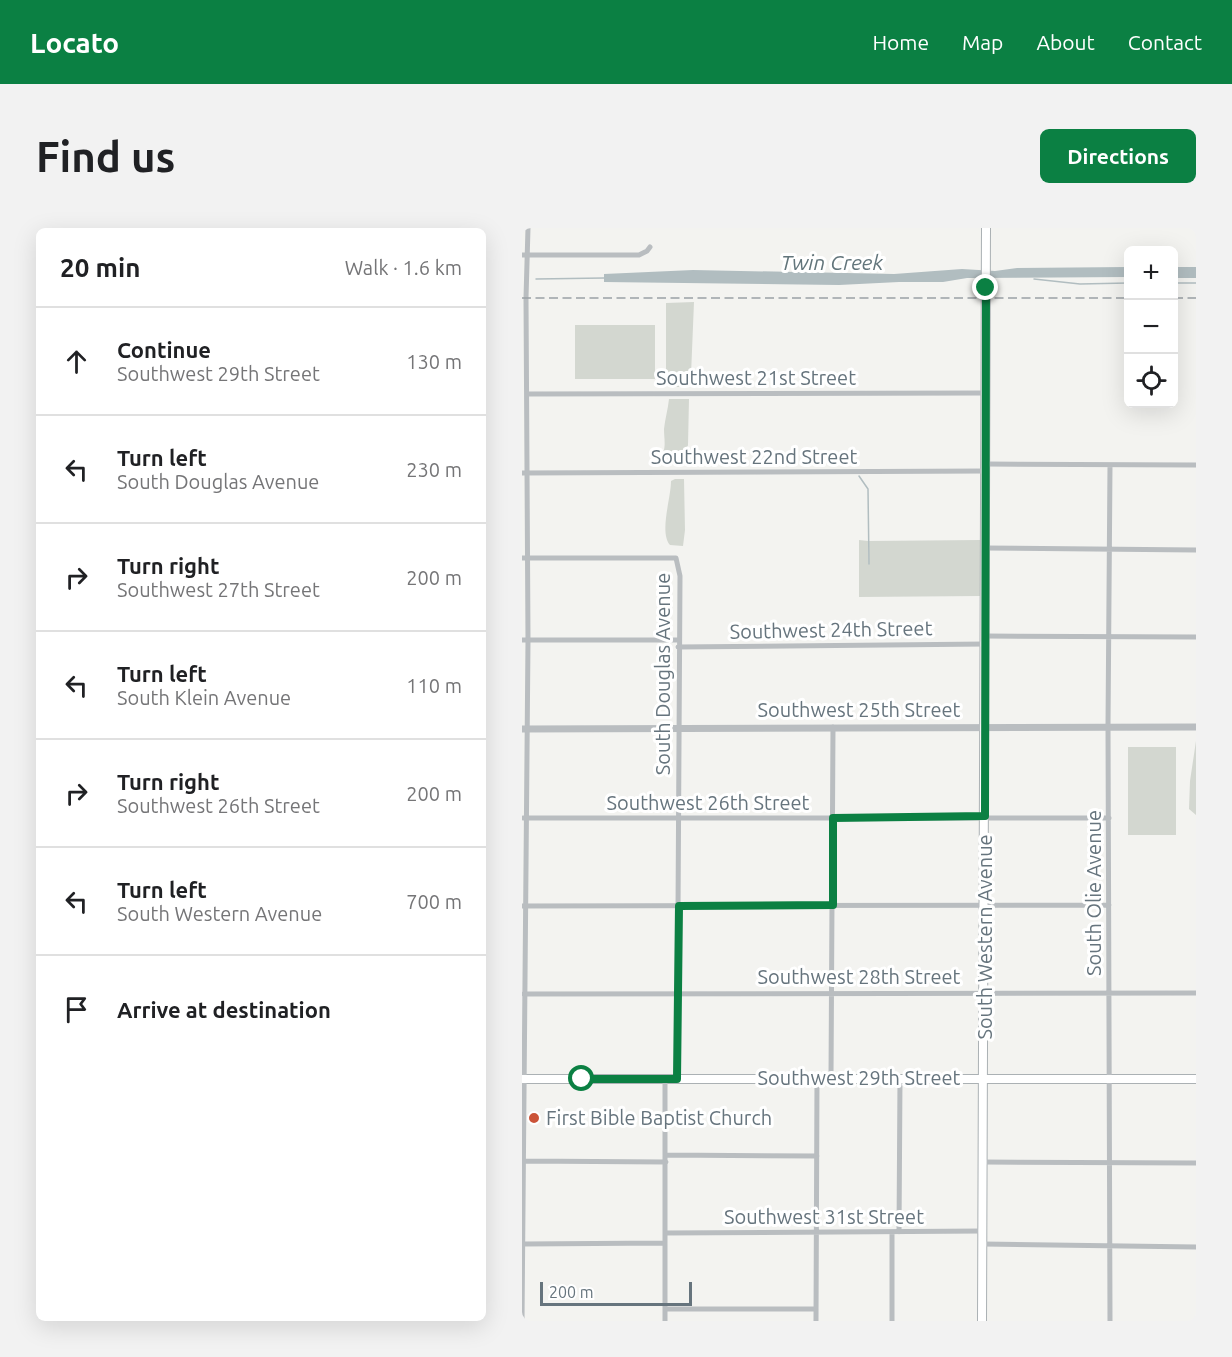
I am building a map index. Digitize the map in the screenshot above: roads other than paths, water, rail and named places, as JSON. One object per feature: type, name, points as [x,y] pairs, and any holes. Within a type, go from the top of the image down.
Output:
[{"type":"main road","name":"South Western Avenue","points":[[982,1321],[986,228]]},
{"type":"main road","name":"Southwest 29th Street","points":[[523,1079],[1196,1079]]},
{"type":"street","points":[[522,1321],[527,393],[525,255],[528,228]]},
{"type":"street","points":[[525,255],[639,255],[650,247]]},
{"type":"street","name":"Southwest 21st Street","points":[[527,393],[986,393]]},
{"type":"street","name":"South Olie Avenue","points":[[1110,465],[1108,726],[1110,1321]]},
{"type":"street","name":"Southwest 22nd Street","points":[[525,473],[1196,465]]},
{"type":"street","points":[[985,548],[1196,549]]},
{"type":"street","name":"South Douglas Avenue","points":[[525,558],[676,558],[680,576],[677,1079]]},
{"type":"street","name":"Southwest 24th Street","points":[[525,640],[678,644],[1196,637]]},
{"type":"street","points":[[831,1078],[833,727]]},
{"type":"street","name":"Southwest 25th Street","points":[[524,729],[1196,727]]},
{"type":"street","name":"Southwest 26th Street","points":[[524,818],[985,816],[1109,818]]},
{"type":"street","points":[[524,906],[1109,905]]},
{"type":"street","name":"Southwest 28th Street","points":[[524,994],[1196,993]]},
{"type":"street","points":[[816,1321],[817,1078]]},
{"type":"street","points":[[899,1232],[900,1078]]},
{"type":"street","points":[[665,1079],[665,1321]]},
{"type":"street","points":[[665,1155],[817,1156]]},
{"type":"street","points":[[523,1162],[666,1162]]},
{"type":"street","points":[[984,1162],[1196,1163]]},
{"type":"street","name":"Southwest 31st Street","points":[[665,1233],[983,1231]]},
{"type":"street","points":[[892,1232],[892,1321]]},
{"type":"street","points":[[524,1244],[665,1243]]},
{"type":"street","points":[[983,1244],[1196,1247]]},
{"type":"street","points":[[665,1309],[816,1309]]},
{"type":"waterway","name":"Twin Creek","points":[[536,279],[604,278]]},
{"type":"waterway","name":"Twin Creek","points":[[1034,279],[1080,284],[1124,283]]},
{"type":"waterway","name":"Twin Creek","points":[[1178,283],[1196,283]]},
{"type":"waterway","points":[[859,476],[868,489],[869,564]]},
{"type":"railway","points":[[522,298],[1124,298]]},
{"type":"railway","points":[[1178,298],[1196,298]]},
{"type":"place","name":"First Bible Baptist Church","points":[[534,1118]]}]
